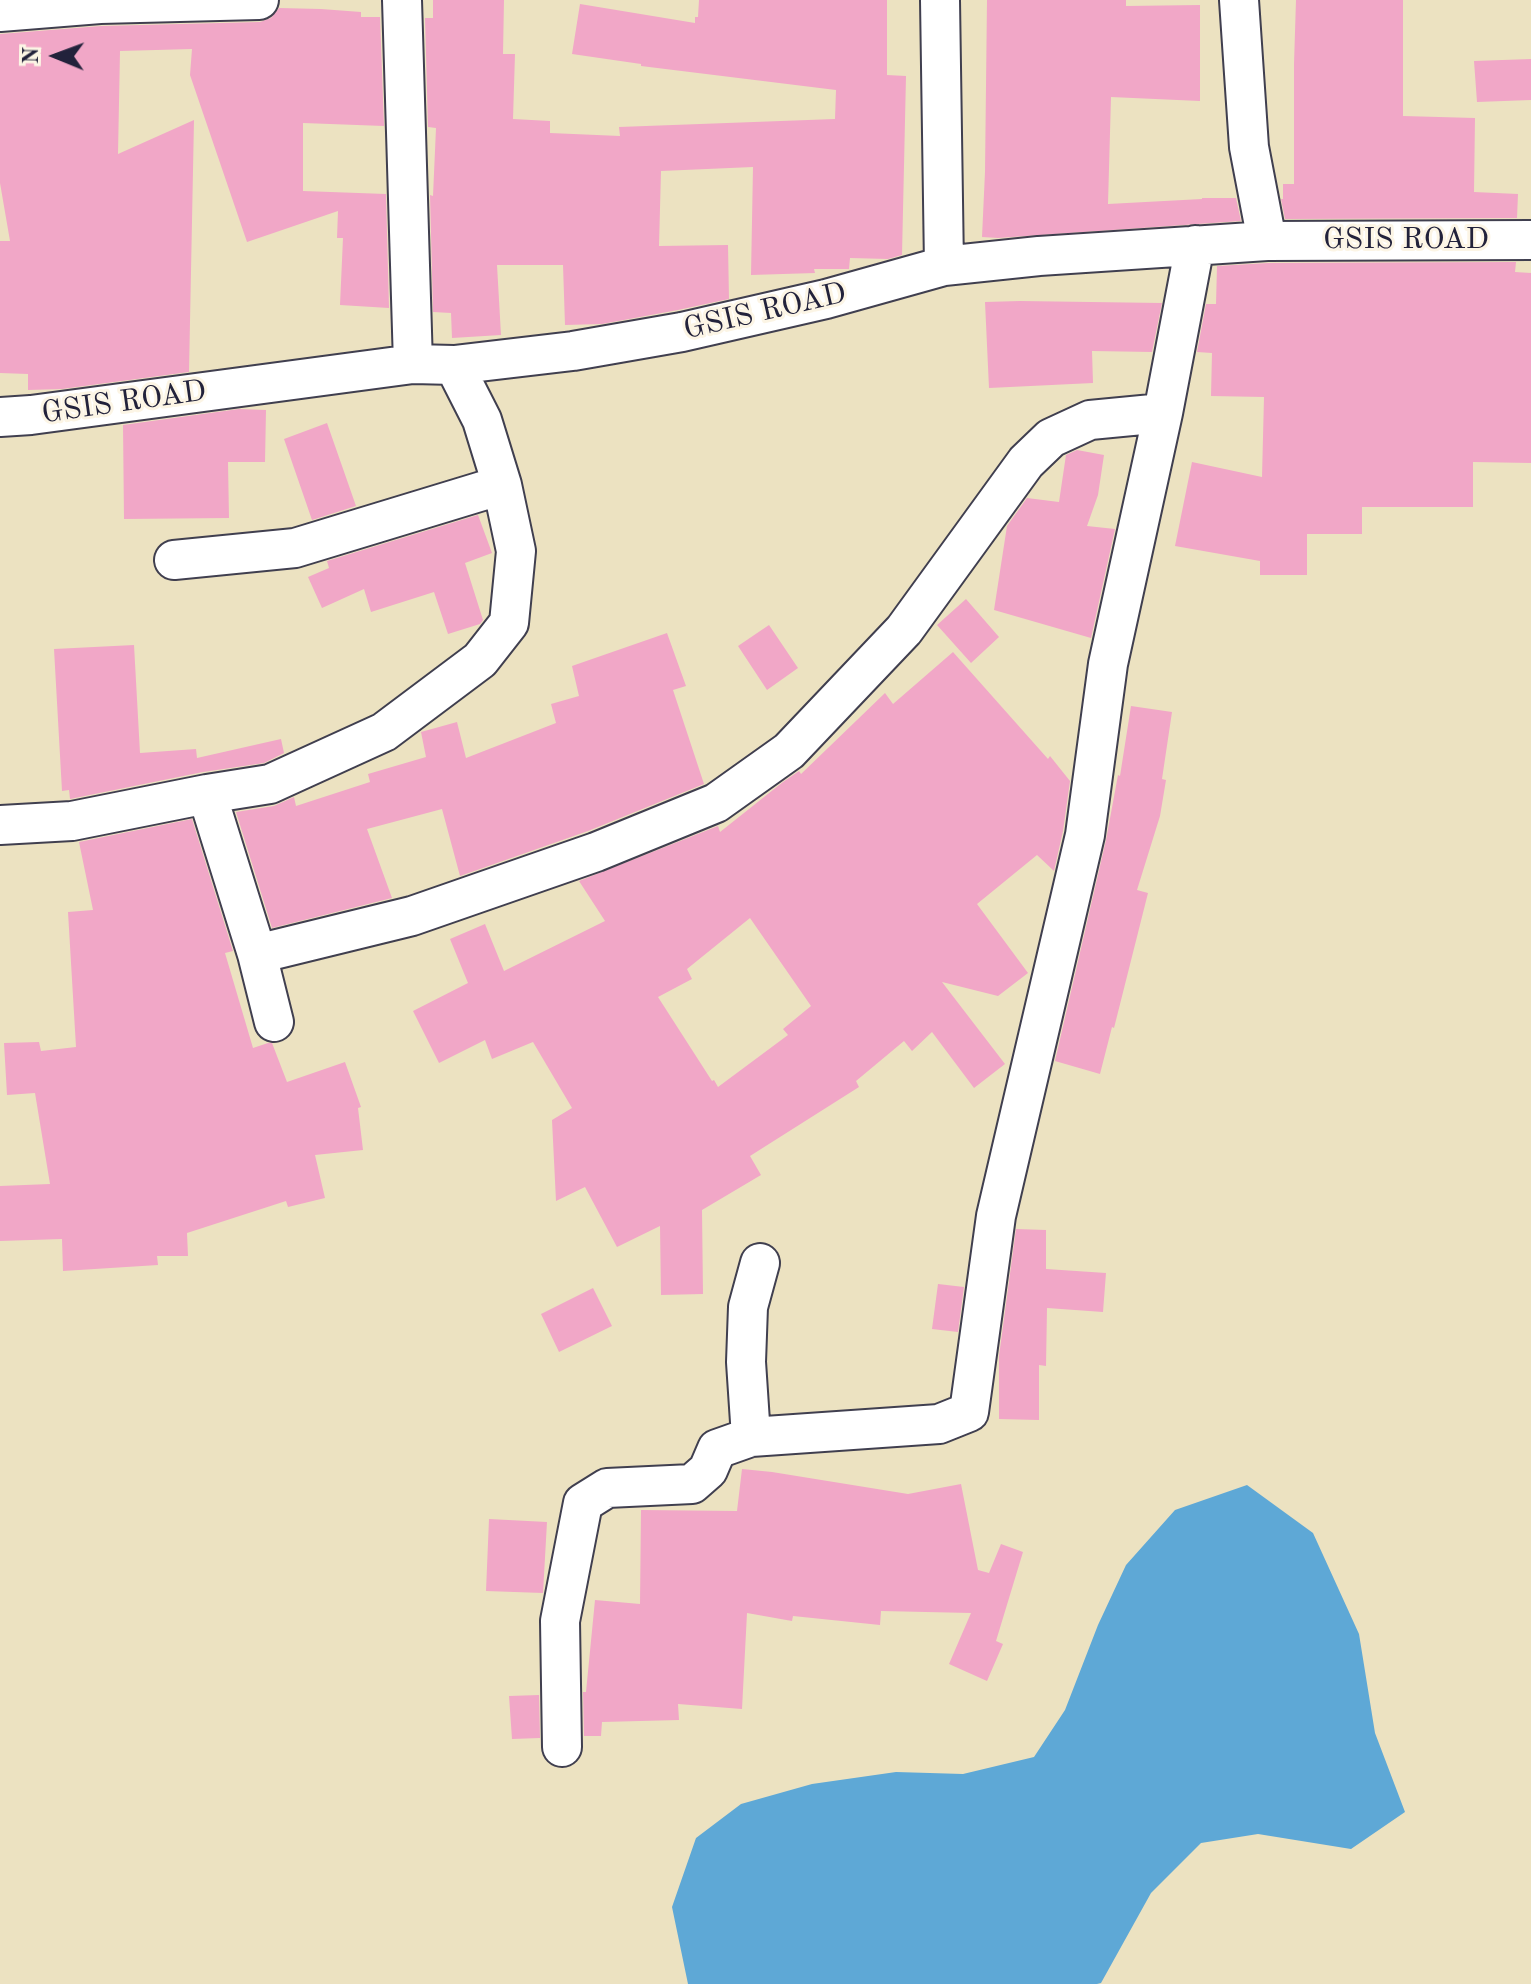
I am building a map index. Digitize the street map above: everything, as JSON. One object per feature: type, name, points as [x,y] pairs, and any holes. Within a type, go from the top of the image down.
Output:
[{"type":"street","points":[[0,12],[100,4],[259,0]]},
{"type":"street","points":[[402,0],[413,364]]},
{"type":"street","points":[[940,0],[944,266]]},
{"type":"street","points":[[1239,0],[1249,147],[1267,241]]},
{"type":"street","name":"GSIS ROAD","points":[[0,417],[413,364],[454,365],[573,351],[682,332],[826,299],[944,266],[1039,256],[1267,241],[1531,240]]},
{"type":"street","points":[[562,1747],[560,1621],[583,1503],[607,1488],[692,1484],[708,1470],[717,1449],[751,1437],[939,1424],[969,1412],[996,1216],[1085,835],[1108,664],[1163,413],[1195,245]]},
{"type":"street","points":[[0,825],[72,821],[270,784],[384,732],[480,660],[509,623],[516,551],[502,485],[482,420],[454,365]]},
{"type":"street","points":[[257,954],[412,916],[596,852],[716,803],[789,751],[904,630],[1026,462],[1051,438],[1090,420],[1163,413]]},
{"type":"street","points":[[174,560],[295,548],[502,485]]},
{"type":"street","points":[[207,794],[257,954],[274,1022]]},
{"type":"street","points":[[751,1437],[746,1362],[748,1307],[760,1263]]},
{"type":"water","points":[[1247,1485],[1313,1533],[1359,1634],[1375,1733],[1405,1812],[1351,1849],[1258,1834],[1201,1843],[1151,1893],[1101,1983],[1097,1984],[688,1984],[672,1907],[696,1838],[741,1804],[812,1784],[896,1772],[963,1774],[1034,1757],[1065,1710],[1098,1625],[1126,1565],[1175,1510]]},
{"type":"building","points":[[433,0],[504,0],[503,54],[515,54],[513,119],[550,121],[550,133],[620,136],[619,127],[835,119],[836,90],[641,66],[572,54],[580,4],[695,23],[699,0],[887,0],[887,75],[906,76],[902,255],[888,259],[850,258],[849,269],[751,275],[753,167],[661,171],[659,246],[728,245],[729,299],[602,324],[565,325],[563,265],[497,265],[501,335],[452,338],[451,313],[433,312],[430,195],[433,196],[436,128],[428,127],[425,18],[433,18]]},
{"type":"building","points":[[987,0],[1126,0],[1126,6],[1200,5],[1200,101],[1111,97],[1108,204],[1236,198],[1241,221],[982,237]]},
{"type":"building","points":[[1296,0],[1403,0],[1403,116],[1475,118],[1474,192],[1518,194],[1517,218],[1285,219],[1281,199],[1283,184],[1294,184]]},
{"type":"building","points":[[279,8],[361,12],[361,17],[380,17],[384,126],[303,123],[303,191],[386,194],[389,308],[340,305],[343,238],[337,238],[338,211],[247,242],[190,75],[192,49],[120,51],[118,154],[194,120],[189,372],[62,389],[28,390],[28,374],[0,373],[0,241],[10,241],[0,183],[0,34],[101,26],[260,22],[271,18]]},
{"type":"building","points":[[1531,59],[1531,100],[1477,102],[1474,61]]},
{"type":"building","points":[[1516,262],[1515,272],[1531,273],[1531,463],[1473,462],[1473,507],[1362,507],[1362,534],[1307,534],[1307,575],[1260,575],[1260,561],[1175,546],[1192,462],[1262,477],[1264,397],[1211,396],[1212,353],[1197,352],[1206,304],[1216,304],[1217,266]]},
{"type":"building","points":[[985,302],[1162,303],[1152,352],[1092,351],[1093,383],[989,388]]},
{"type":"building","points":[[239,409],[266,410],[265,462],[228,462],[229,518],[124,519],[123,425]]},
{"type":"building","points":[[327,423],[356,506],[312,520],[284,439]]},
{"type":"building","points":[[1077,450],[1104,455],[1098,495],[1087,526],[1115,529],[1091,638],[994,610],[1007,526],[1027,498],[1059,502],[1066,455]]},
{"type":"building","points":[[478,515],[492,553],[465,563],[483,620],[480,624],[448,634],[434,592],[371,612],[364,589],[322,608],[308,577],[329,568],[327,561]]},
{"type":"building","points":[[966,599],[999,637],[971,663],[937,625]]},
{"type":"building","points":[[769,625],[798,668],[767,690],[738,646]]},
{"type":"building","points":[[667,633],[686,686],[673,690],[704,784],[588,831],[460,876],[442,809],[367,829],[392,898],[272,928],[236,812],[274,806],[294,797],[296,806],[370,782],[368,774],[426,757],[421,732],[457,722],[466,758],[556,723],[551,704],[579,696],[572,666]]},
{"type":"building","points":[[134,645],[140,753],[196,749],[197,758],[281,739],[284,753],[264,763],[70,799],[69,790],[62,791],[54,649]]},
{"type":"building","points":[[953,652],[1070,781],[1054,871],[1037,855],[977,904],[1028,973],[998,996],[942,982],[1005,1064],[974,1088],[932,1032],[912,1051],[904,1041],[856,1081],[859,1087],[750,1156],[761,1175],[702,1210],[703,1294],[661,1295],[660,1226],[617,1247],[585,1187],[556,1201],[552,1120],[572,1108],[533,1042],[492,1059],[485,1040],[439,1063],[413,1011],[468,983],[450,939],[485,924],[504,971],[605,921],[579,881],[718,826],[720,832],[783,782],[799,771],[801,774],[885,693],[893,704]],"holes":[[[750,918],[811,1006],[783,1029],[788,1035],[718,1087],[658,997],[692,979],[687,969]]]},
{"type":"building","points":[[1131,706],[1172,712],[1160,816],[1137,890],[1148,893],[1100,1074],[1055,1061],[1120,776]]},
{"type":"building","points":[[192,819],[233,951],[225,953],[253,1048],[272,1043],[287,1082],[345,1062],[361,1107],[358,1108],[363,1150],[315,1155],[325,1198],[288,1207],[286,1201],[187,1233],[188,1256],[157,1256],[158,1265],[63,1271],[62,1239],[0,1241],[0,1186],[50,1184],[35,1093],[7,1095],[4,1043],[39,1042],[41,1051],[76,1047],[68,912],[93,910],[79,842]]},
{"type":"building","points":[[1016,1229],[1046,1230],[1046,1269],[1106,1273],[1103,1312],[1047,1308],[1046,1366],[1039,1365],[1039,1420],[999,1419],[999,1356]]},
{"type":"building","points":[[938,1284],[964,1287],[958,1332],[932,1329]]},
{"type":"building","points":[[593,1288],[612,1326],[559,1352],[541,1314]]},
{"type":"building","points":[[742,1469],[908,1494],[961,1484],[978,1570],[989,1573],[1001,1544],[1023,1552],[996,1641],[1003,1644],[987,1681],[949,1664],[971,1613],[881,1611],[880,1625],[793,1616],[792,1621],[747,1613],[742,1709],[678,1704],[679,1720],[602,1722],[601,1736],[584,1736],[583,1692],[586,1692],[595,1600],[640,1604],[641,1510],[737,1511]]},
{"type":"building","points":[[489,1519],[547,1522],[543,1593],[486,1591]]},
{"type":"building","points":[[539,1695],[540,1738],[512,1739],[509,1696]]}]
